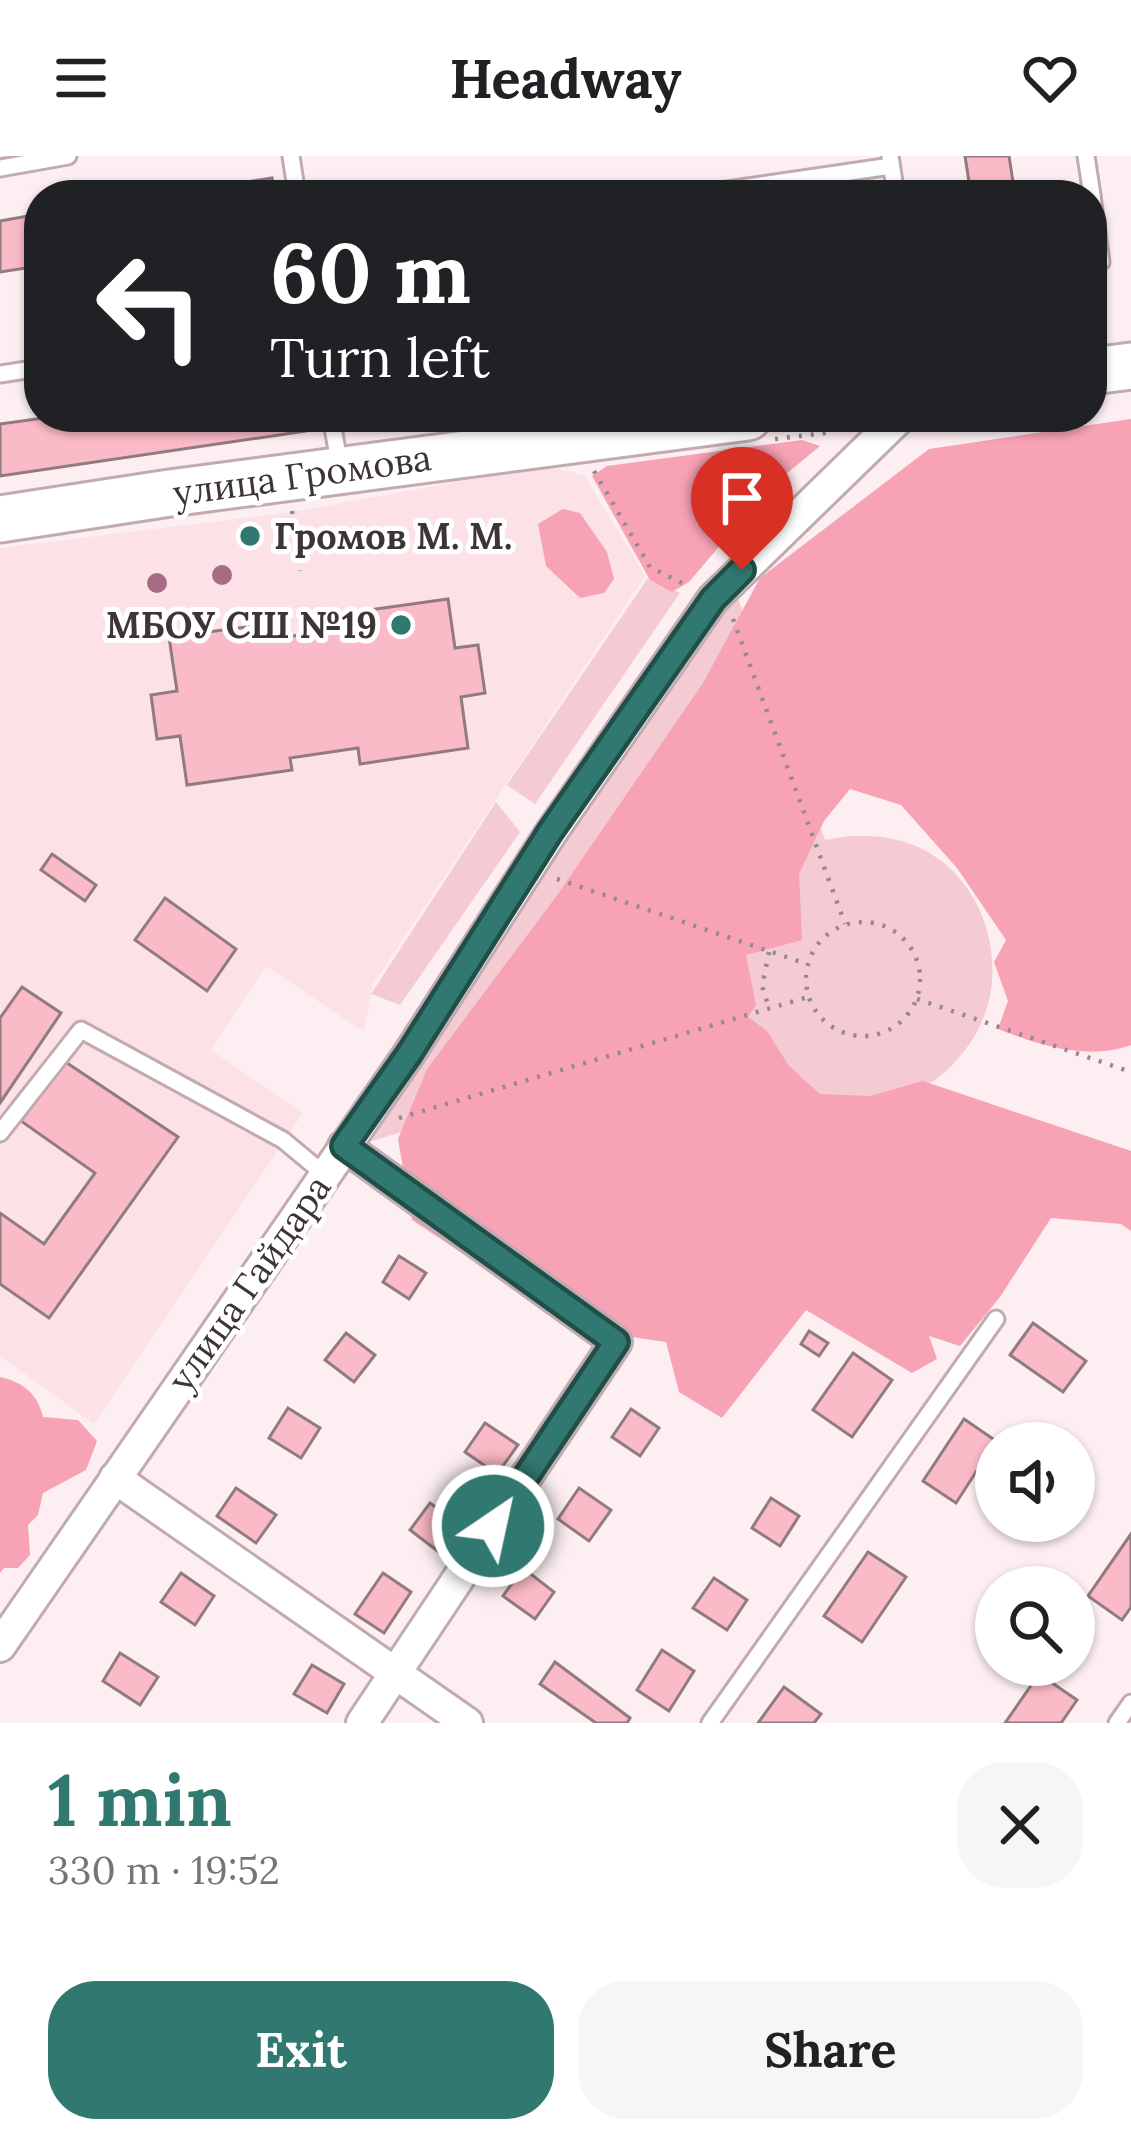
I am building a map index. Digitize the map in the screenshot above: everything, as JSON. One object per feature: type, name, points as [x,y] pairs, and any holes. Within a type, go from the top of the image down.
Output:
[{"type":"street","name":"улица Громова","points":[[0,519],[633,432]]},
{"type":"street","name":"улица Гайдара","points":[[5,1628],[325,1174],[713,599],[885,432]]},
{"type":"street","points":[[349,1138],[616,1342],[362,1723]]},
{"type":"street","points":[[115,1478],[466,1723]]},
{"type":"lane","points":[[0,168],[68,156]]},
{"type":"lane","points":[[780,180],[891,161]]},
{"type":"lane","points":[[334,432],[340,470]]},
{"type":"lane","points":[[0,1133],[81,1030],[283,1140],[325,1174]]},
{"type":"lane","points":[[710,1723],[996,1319]]},
{"type":"lane","points":[[1117,1723],[1131,1703]]},
{"type":"path","points":[[588,461],[650,567],[713,599],[731,614],[844,924]]},
{"type":"path","points":[[528,869],[807,964]]},
{"type":"path","points":[[844,924],[882,925],[899,934],[919,966],[917,999],[889,1031],[852,1036],[819,1018],[808,997],[807,964],[814,947],[844,924]]},
{"type":"path","points":[[769,952],[762,986],[769,1008]]},
{"type":"path","points":[[349,1138],[808,997]]},
{"type":"path","points":[[917,999],[1131,1072]]},
{"type":"shaded area","points":[[1131,419],[1131,1045],[1081,1051],[998,1029],[1008,1001],[994,962],[1006,940],[957,868],[901,805],[850,789],[824,821],[799,874],[802,940],[746,955],[756,1005],[748,1017],[767,1031],[789,1066],[820,1094],[870,1096],[923,1081],[1131,1151],[1131,1231],[1121,1224],[1051,1218],[1000,1297],[960,1346],[929,1336],[937,1359],[912,1373],[806,1310],[722,1418],[679,1392],[666,1342],[577,1329],[412,1220],[398,1139],[427,1069],[558,894],[703,683],[760,578],[929,449],[1043,432],[1107,432],[1107,423]]},
{"type":"shaded area","points":[[802,440],[820,446],[734,517],[722,543],[689,582],[672,592],[650,580],[592,476],[607,466]]},
{"type":"shaded area","points":[[542,466],[584,475],[645,576],[373,984],[364,1032],[266,966],[211,1050],[303,1113],[94,1424],[0,1356],[0,548],[293,512]]},
{"type":"shaded area","points":[[563,509],[580,513],[607,552],[614,579],[604,593],[580,598],[546,566],[538,524]]},
{"type":"shaded area","points":[[648,578],[680,593],[535,804],[507,785]]},
{"type":"shaded area","points":[[735,590],[825,840],[861,836],[897,840],[928,852],[953,871],[972,896],[992,956],[984,1018],[968,1046],[947,1070],[921,1088],[835,1098],[797,1087],[739,1028],[359,1145]]},
{"type":"shaded area","points":[[496,802],[520,832],[400,1005],[371,994]]},
{"type":"shaded area","points":[[0,1377],[28,1390],[43,1417],[78,1420],[97,1441],[86,1470],[43,1493],[38,1515],[28,1525],[30,1555],[18,1568],[4,1568],[0,1573]]},
{"type":"building","points":[[965,156],[1009,156],[1013,180],[969,180]]},
{"type":"building","points":[[24,217],[24,268],[0,272],[0,221]]},
{"type":"building","points":[[24,421],[24,432],[299,432],[0,476],[0,424]]},
{"type":"building","points":[[448,599],[455,648],[478,645],[485,693],[461,697],[468,748],[360,764],[358,748],[290,758],[292,770],[187,785],[180,736],[157,739],[151,695],[177,691],[169,637],[270,624],[272,639],[342,629],[340,614]]},
{"type":"building","points":[[52,854],[96,885],[85,901],[41,870]]},
{"type":"building","points":[[165,898],[236,949],[207,991],[135,940]]},
{"type":"building","points":[[22,987],[61,1013],[0,1103],[0,1018]]},
{"type":"building","points":[[64,1061],[178,1137],[49,1318],[0,1284],[0,1213],[44,1244],[95,1173],[21,1121]]},
{"type":"building","points":[[399,1256],[426,1273],[409,1299],[383,1282]]},
{"type":"building","points":[[1033,1323],[1086,1361],[1063,1392],[1010,1355]]},
{"type":"building","points":[[809,1331],[828,1343],[819,1356],[801,1344]]},
{"type":"building","points":[[346,1333],[375,1355],[354,1382],[325,1360]]},
{"type":"building","points":[[853,1353],[892,1380],[852,1437],[813,1410]]},
{"type":"building","points":[[288,1408],[320,1428],[301,1458],[269,1438]]},
{"type":"building","points":[[631,1409],[659,1428],[640,1456],[612,1437]]},
{"type":"building","points":[[964,1419],[975,1427],[975,1474],[956,1503],[923,1481]]},
{"type":"building","points":[[485,1423],[518,1445],[497,1474],[465,1452]]},
{"type":"building","points":[[236,1488],[276,1515],[256,1543],[217,1516]]},
{"type":"building","points":[[579,1488],[611,1510],[589,1541],[558,1519]]},
{"type":"building","points":[[771,1498],[799,1516],[780,1546],[752,1528]]},
{"type":"building","points":[[430,1503],[459,1524],[439,1552],[410,1530]]},
{"type":"building","points":[[1131,1534],[1131,1607],[1122,1620],[1095,1601],[1095,1586]]},
{"type":"building","points":[[868,1552],[906,1577],[862,1642],[824,1616]]},
{"type":"building","points":[[523,1568],[554,1592],[535,1619],[503,1596]]},
{"type":"building","points":[[181,1573],[214,1596],[195,1625],[161,1602]]},
{"type":"building","points":[[383,1573],[411,1592],[384,1633],[355,1614]]},
{"type":"building","points":[[714,1578],[747,1600],[727,1630],[693,1608]]},
{"type":"building","points":[[662,1650],[694,1671],[669,1711],[637,1690]]},
{"type":"building","points":[[120,1653],[158,1677],[140,1705],[103,1681]]},
{"type":"building","points":[[555,1662],[630,1718],[627,1723],[596,1723],[540,1684]]},
{"type":"building","points":[[312,1665],[344,1684],[327,1713],[294,1694]]},
{"type":"building","points":[[1031,1686],[1057,1686],[1077,1700],[1061,1723],[1005,1723]]},
{"type":"building","points":[[784,1687],[821,1714],[814,1723],[758,1723]]},
{"type":"place","name":"Громов М. М.","points":[[250,536]]},
{"type":"place","name":"МБОУ СШ №19","points":[[401,625]]},
{"type":"route","points":[[493,1526],[616,1342],[344,1146],[409,1054],[550,832],[713,599],[742,570]]}]
